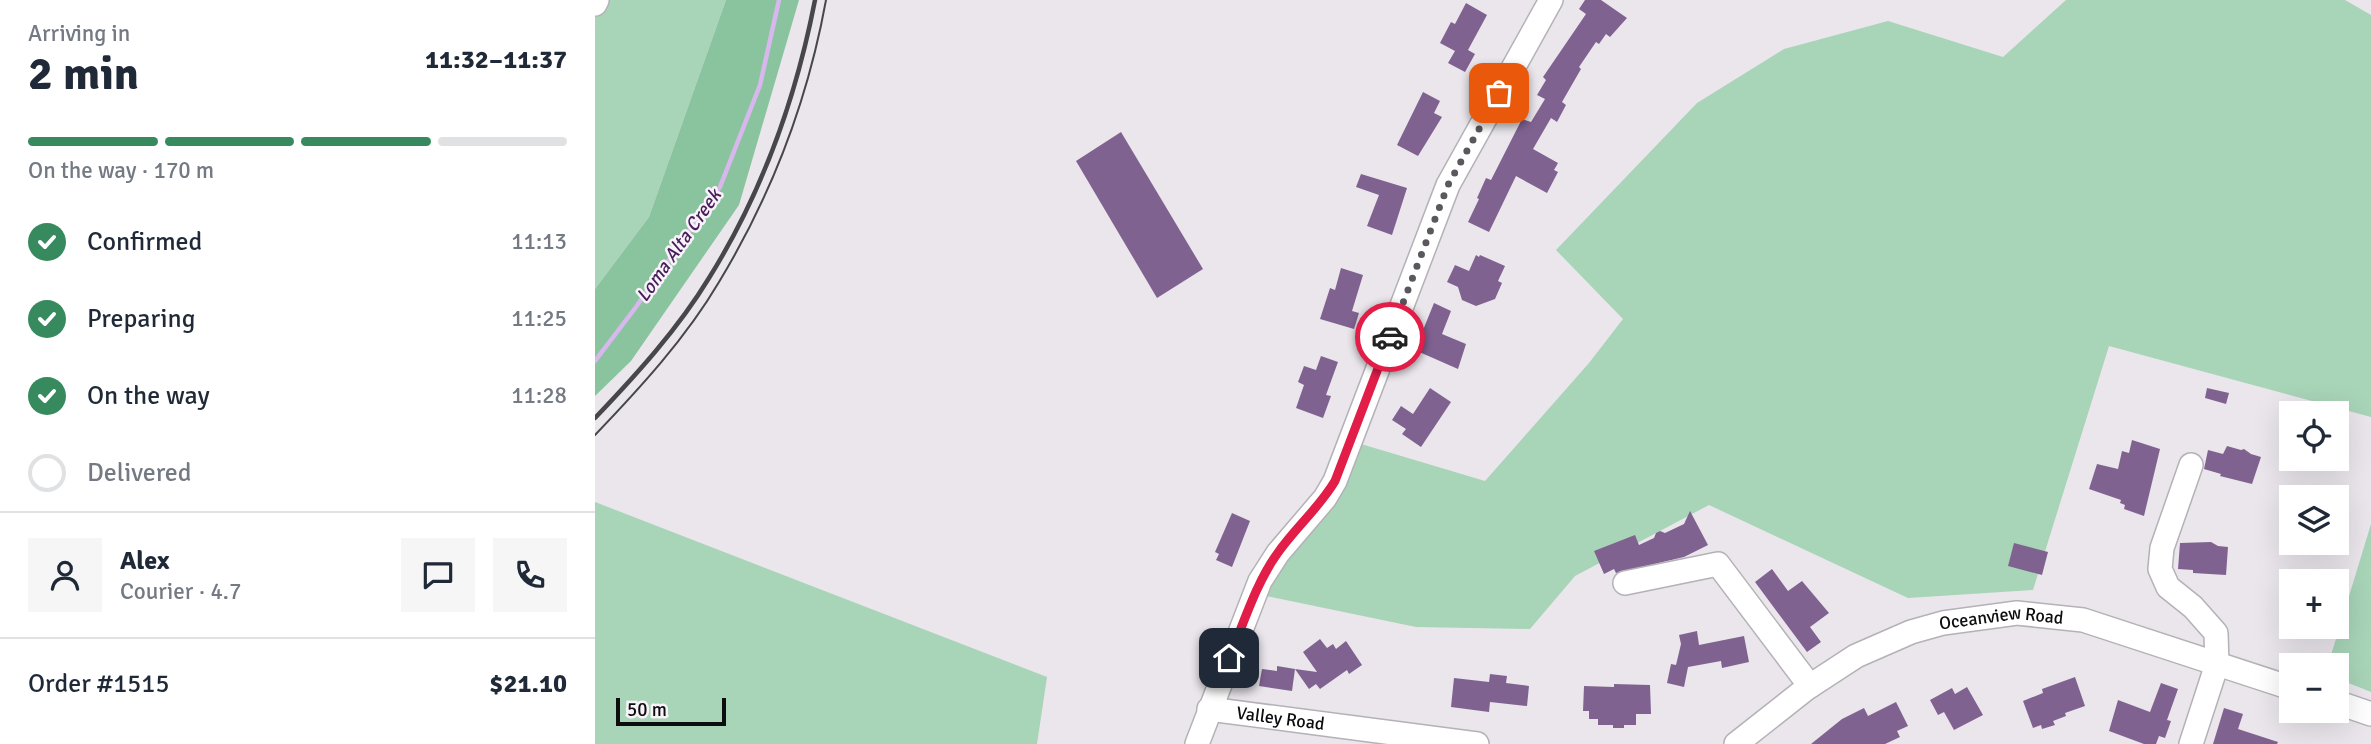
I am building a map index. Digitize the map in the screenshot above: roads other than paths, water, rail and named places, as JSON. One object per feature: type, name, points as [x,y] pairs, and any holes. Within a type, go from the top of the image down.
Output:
[{"type":"street","points":[[1197,744],[1260,581],[1278,553],[1325,498],[1335,481],[1448,185],[1551,0]]},
{"type":"street","points":[[2191,465],[2162,548],[2160,569],[2168,587],[2193,607],[2215,633],[2217,664],[2191,744]]},
{"type":"street","points":[[1625,583],[1718,564],[1809,686]]},
{"type":"street","name":"Oceanview Road","points":[[1736,744],[1809,686],[1856,656],[1911,632],[1944,623],[2017,613],[2083,620],[2279,684]]},
{"type":"street","points":[[2349,706],[2371,714]]},
{"type":"street","name":"Valley Road","points":[[1209,709],[1477,744]]},
{"type":"waterway","name":"Loma Alta Creek","points":[[595,361],[720,187],[760,85],[779,0]]},
{"type":"tram line","points":[[595,435],[677,343],[706,303],[738,249],[771,181],[798,110],[826,0]]},
{"type":"railway","points":[[595,418],[670,333],[697,297],[728,246],[775,144],[798,73],[815,0]]}]
